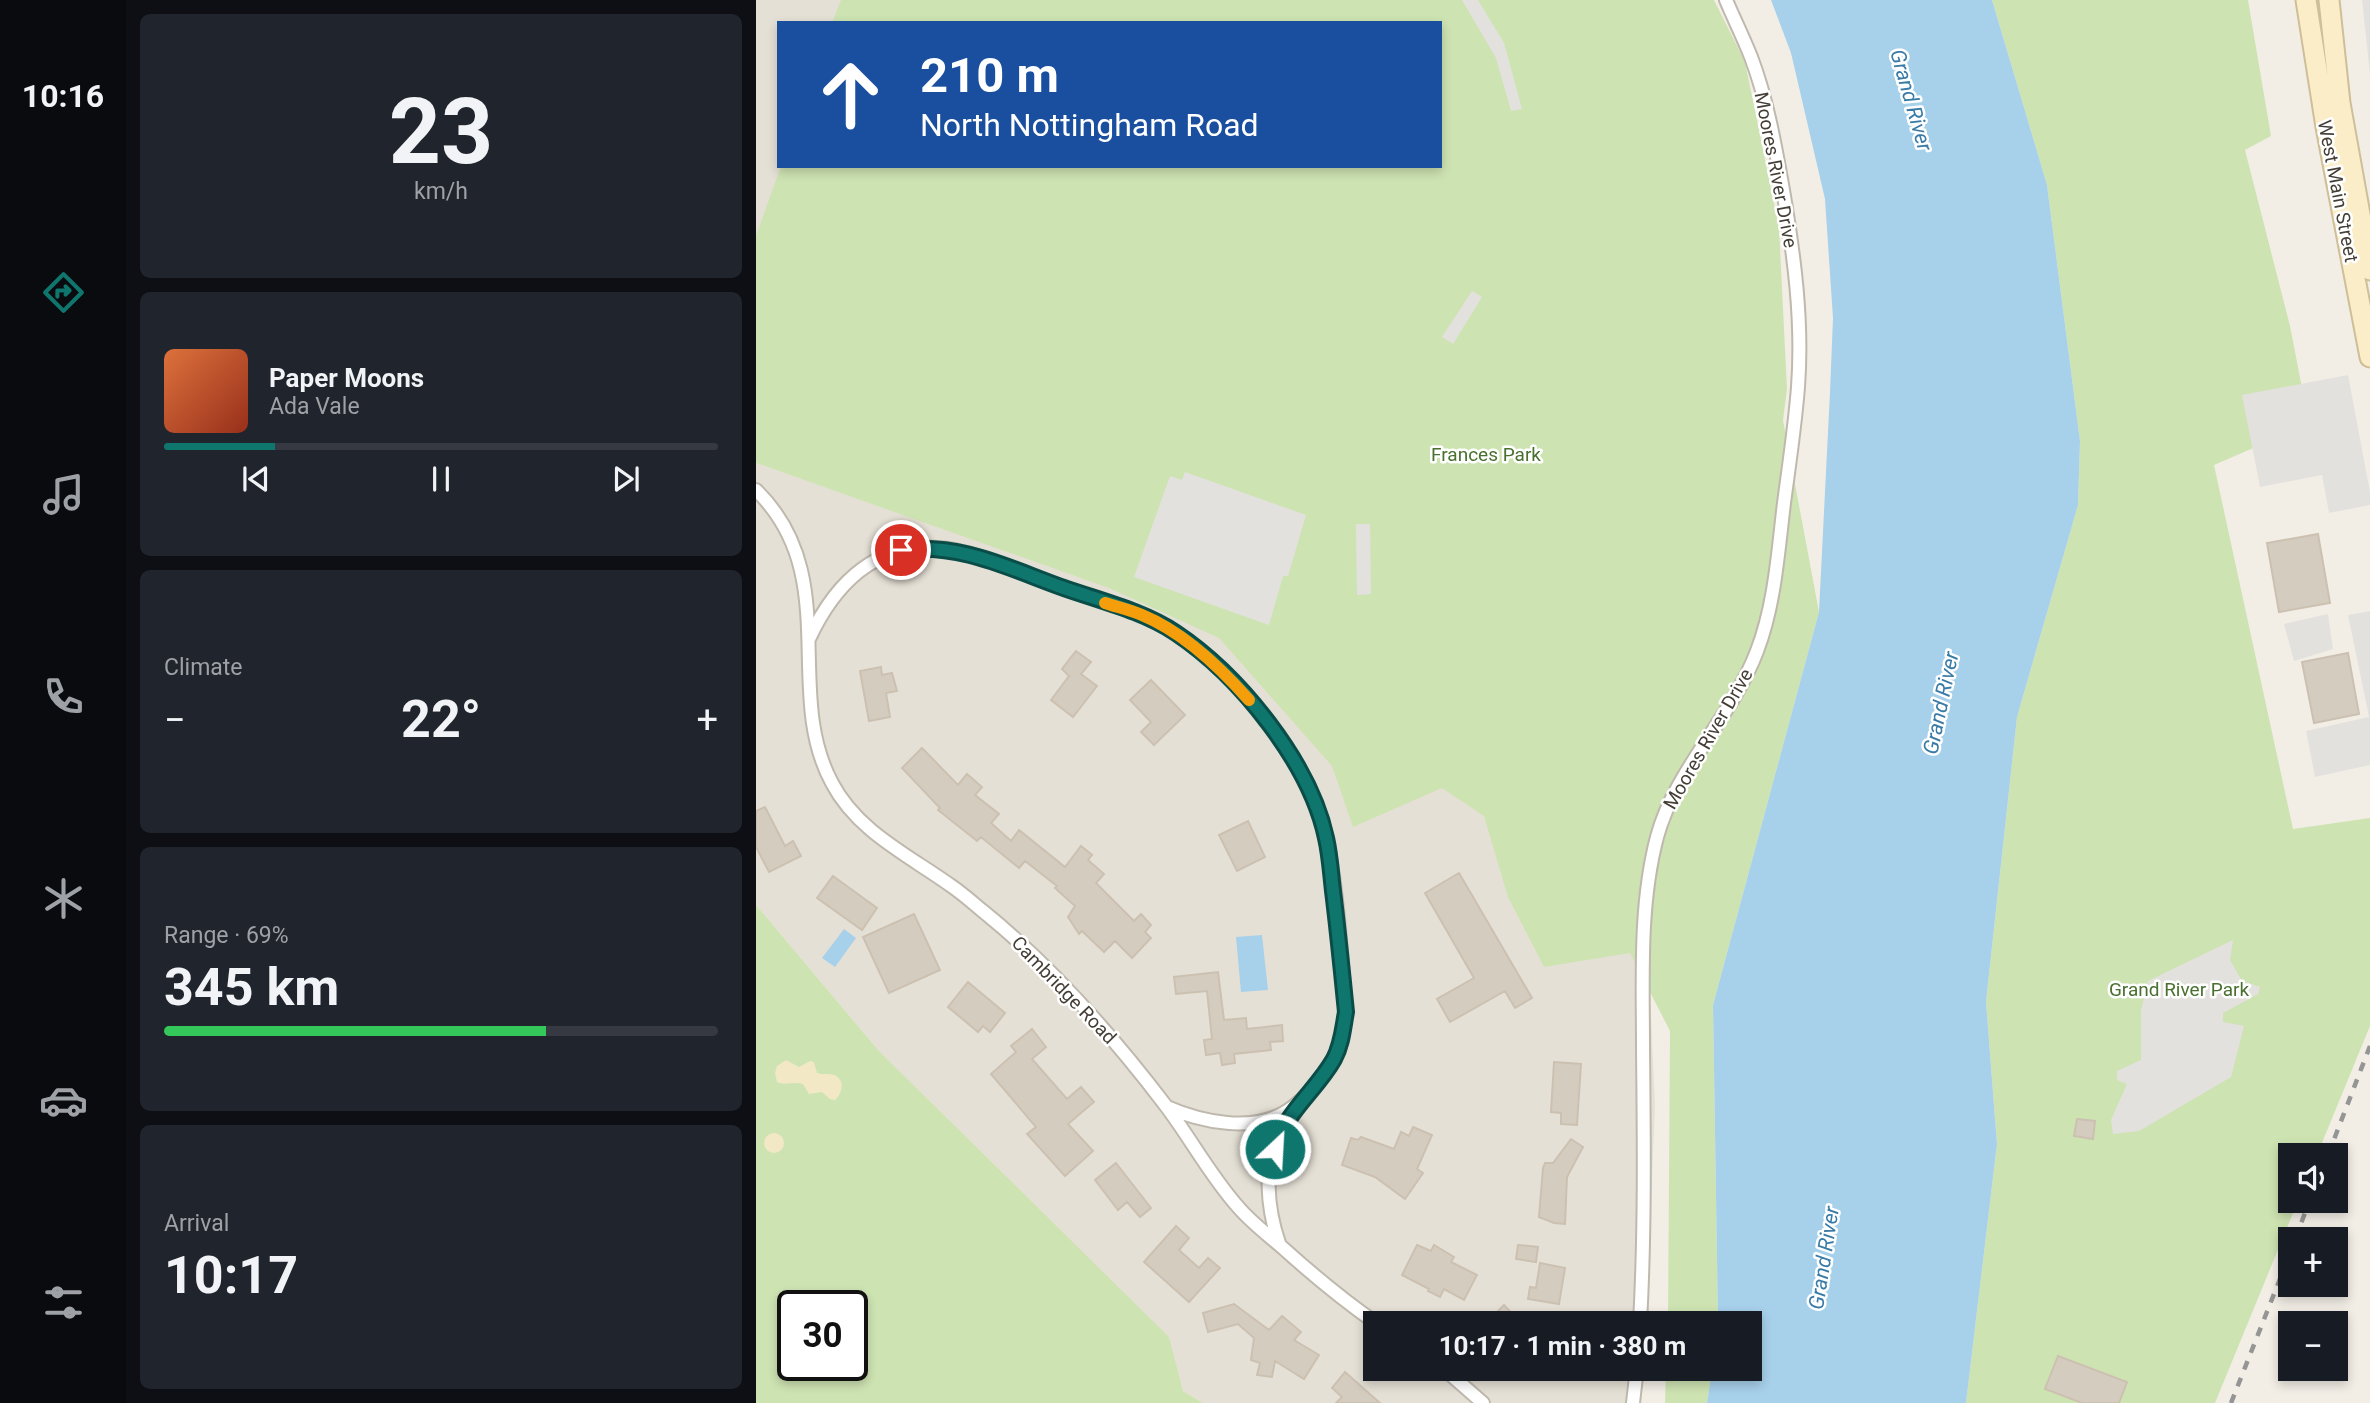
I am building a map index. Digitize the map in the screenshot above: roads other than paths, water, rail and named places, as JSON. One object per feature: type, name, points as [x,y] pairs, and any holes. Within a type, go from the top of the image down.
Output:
[{"type":"main road","name":"West Main Street","points":[[2306,0],[2326,127],[2370,357]]},
{"type":"main road","name":"West Main Street","points":[[2329,0],[2340,103],[2370,270]]},
{"type":"street","name":"Moores River Drive","points":[[1641,1311],[1644,1253],[1643,985],[1650,873],[1657,838],[1670,799],[1741,687],[1763,633],[1776,575],[1798,386],[1797,291],[1779,167],[1769,118],[1752,59],[1726,0]]},
{"type":"street","name":"Cambridge Road","points":[[756,490],[769,502],[789,535],[808,604],[812,715],[819,750],[831,782],[845,803],[887,843],[952,886],[1019,941],[1081,1002],[1167,1107],[1237,1207],[1316,1279],[1363,1313]]},
{"type":"street","points":[[809,639],[822,611],[860,569],[883,556],[901,550],[949,549],[979,557],[1142,615],[1175,633],[1200,652],[1269,724],[1305,779],[1326,839],[1346,1012],[1342,1041],[1335,1058],[1322,1079],[1279,1131],[1270,1166],[1271,1220],[1280,1246]]},
{"type":"street","points":[[1167,1107],[1193,1118],[1240,1123],[1286,1112],[1302,1100]]},
{"type":"street","points":[[1458,1381],[1483,1403]]},
{"type":"street","points":[[1633,1403],[1636,1381]]},
{"type":"water","name":"Grand River","points":[[1771,0],[1992,0],[2047,185],[2080,441],[2078,505],[2017,717],[1986,1002],[1997,1144],[1966,1403],[1707,1403],[1710,1381],[1762,1381],[1762,1311],[1718,1311],[1713,1005],[1819,612],[1833,318],[1825,199],[1791,53]]},
{"type":"water","points":[[844,929],[856,938],[835,967],[822,958]]},
{"type":"water","points":[[1262,935],[1268,990],[1241,992],[1236,937]]},
{"type":"railway","points":[[2333,1143],[2370,1046]]},
{"type":"railway","points":[[2300,1227],[2305,1213]]},
{"type":"railway","points":[[2231,1403],[2278,1284]]},
{"type":"park label","name":"Frances Park","points":[[1486,454]]},
{"type":"park label","name":"Grand River Park","points":[[2179,989]]}]
